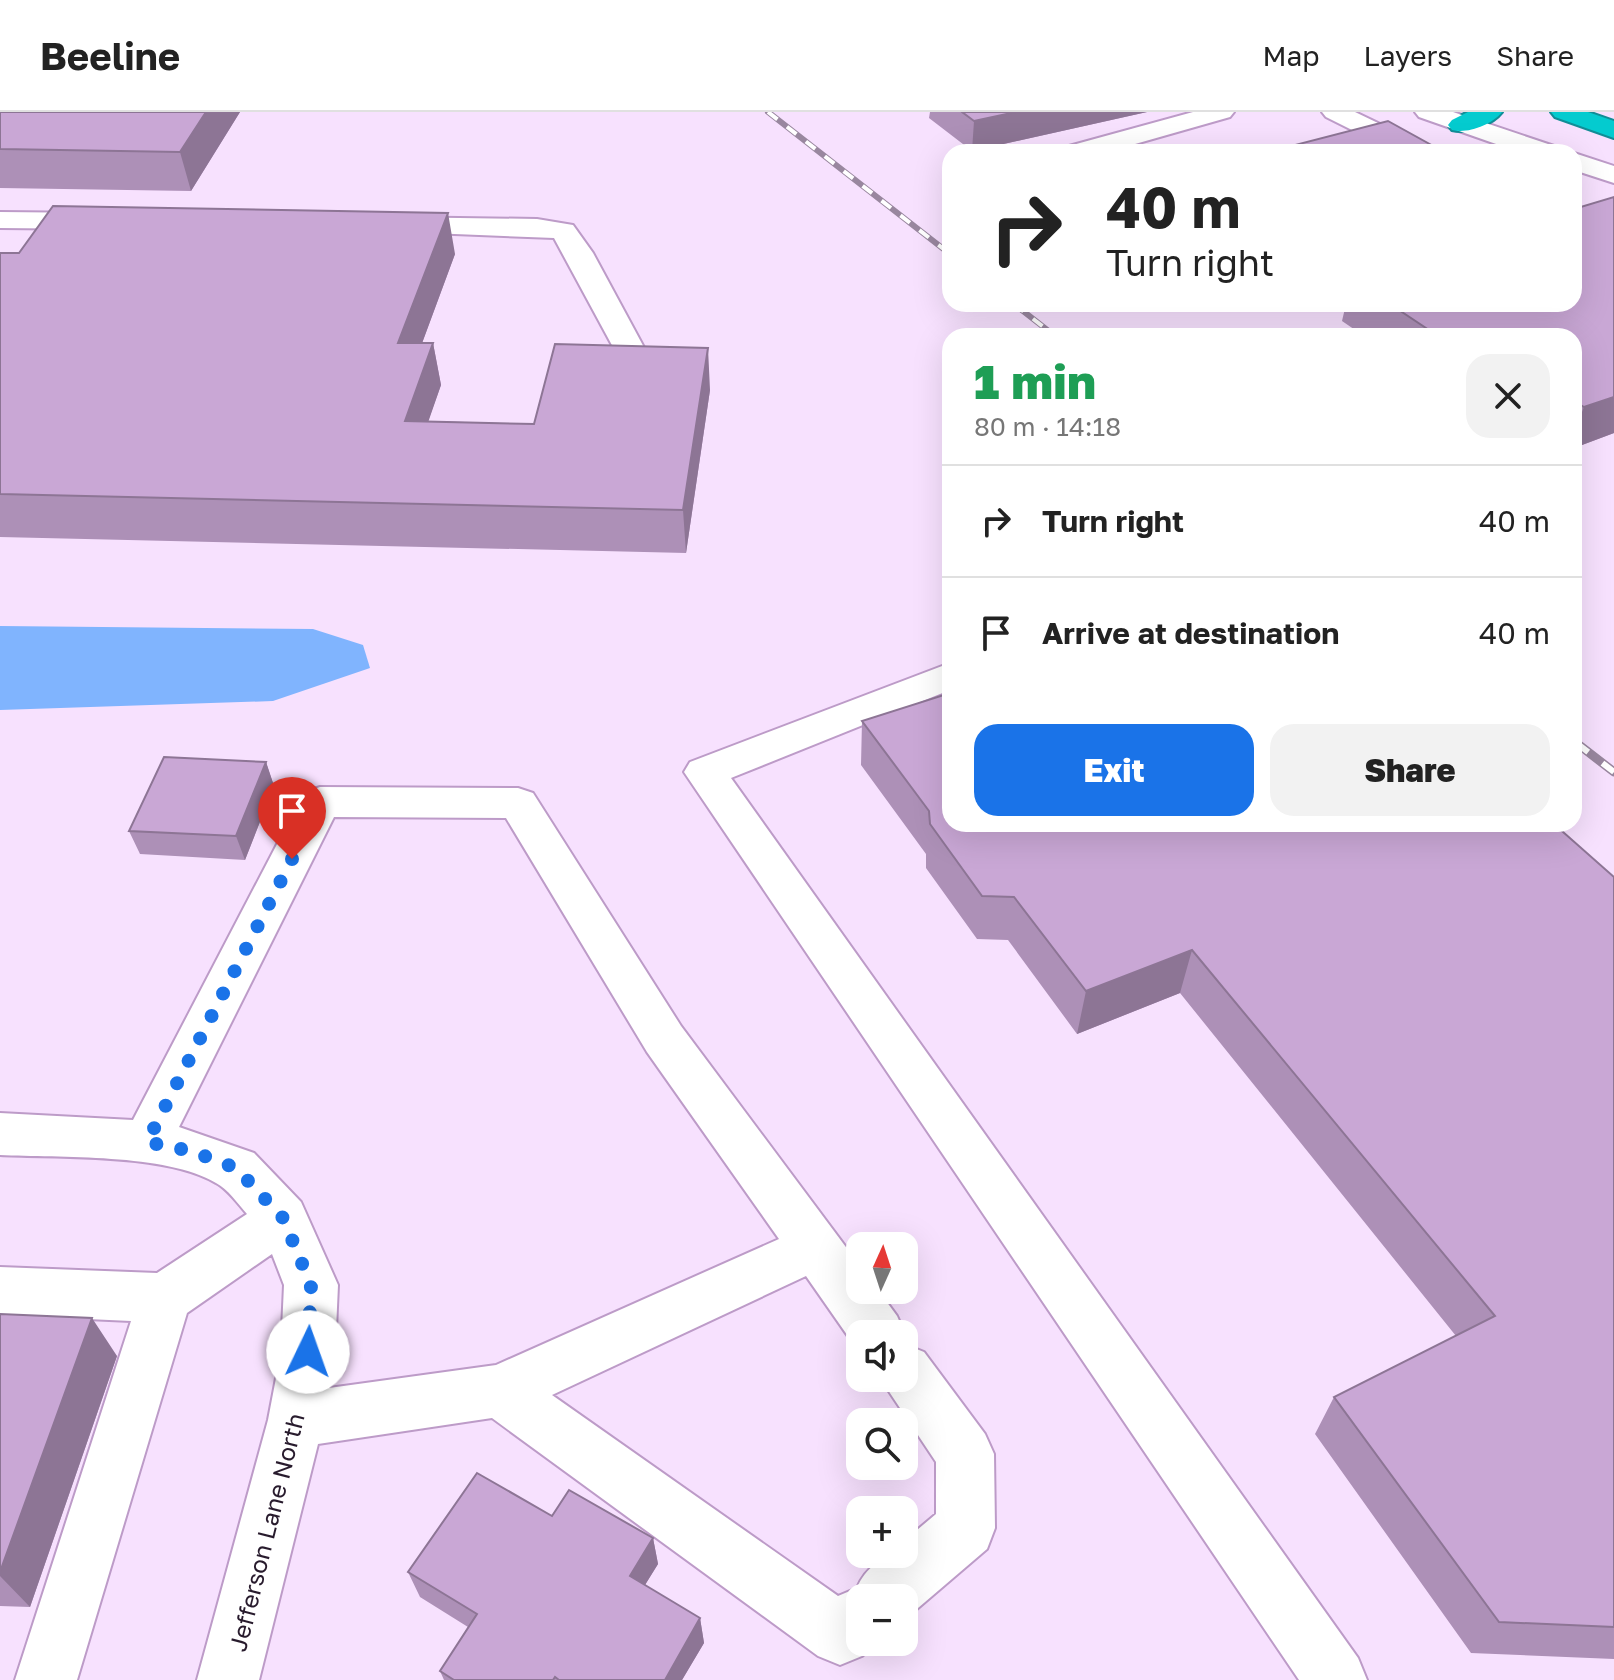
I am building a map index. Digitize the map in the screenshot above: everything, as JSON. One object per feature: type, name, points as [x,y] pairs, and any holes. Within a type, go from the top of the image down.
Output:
[{"type":"highway","points":[[1461,125],[1489,112]]},
{"type":"highway","points":[[1564,112],[1614,130]]},
{"type":"street","points":[[1107,144],[1221,112]]},
{"type":"street","points":[[1335,112],[1401,144]]},
{"type":"street","points":[[1428,112],[1520,144]]},
{"type":"street","points":[[1582,164],[1614,175]]},
{"type":"street","points":[[0,220],[126,222]]},
{"type":"street","points":[[363,225],[537,227],[563,231],[579,253],[631,353]]},
{"type":"street","points":[[942,679],[705,772],[1336,1680]]},
{"type":"street","points":[[147,1142],[320,802],[518,803],[664,1039],[868,1320]]},
{"type":"street","name":"Jefferson Lane North","points":[[0,1134],[147,1142],[191,1151],[236,1168],[283,1218],[311,1285],[308,1352],[296,1420],[228,1680]]},
{"type":"street","points":[[0,1291],[165,1298],[283,1218]]},
{"type":"street","points":[[296,1420],[500,1391],[815,1247]]},
{"type":"street","points":[[46,1680],[165,1298]]},
{"type":"street","points":[[900,1584],[966,1528],[965,1454],[918,1389]]},
{"type":"street","points":[[500,1391],[840,1634],[846,1629]]},
{"type":"water","points":[[0,626],[313,629],[363,645],[370,668],[273,701],[0,710]]},
{"type":"building","points":[[0,112],[206,112],[180,152],[0,149]]},
{"type":"building","points":[[962,112],[1016,112],[974,121]]},
{"type":"building","points":[[1388,121],[1430,144],[1299,144]]},
{"type":"building","points":[[1614,197],[1614,397],[1582,406],[1582,328],[1426,328],[1402,312],[1582,312],[1582,207]]},
{"type":"building","points":[[53,206],[448,213],[398,343],[433,343],[405,421],[534,424],[555,344],[708,348],[683,510],[0,494],[0,253],[19,253]]},
{"type":"building","points":[[942,696],[942,832],[1563,832],[1614,877],[1614,1627],[1499,1622],[1334,1397],[1495,1316],[1192,950],[1086,991],[1014,897],[982,896],[930,824],[929,811],[862,721]]},
{"type":"building","points":[[164,757],[266,762],[236,836],[129,831]]},
{"type":"building","points":[[0,1314],[92,1318],[0,1572]]},
{"type":"building","points":[[477,1473],[552,1516],[569,1490],[653,1538],[630,1576],[700,1618],[665,1680],[559,1680],[555,1677],[553,1680],[454,1680],[440,1671],[477,1614],[408,1572]]},
{"type":"railway","points":[[768,112],[942,248]]},
{"type":"railway","points":[[1024,312],[1045,328]]},
{"type":"railway","points":[[1582,747],[1614,772]]},
{"type":"route","points":[[292,859],[147,1142],[191,1151],[236,1168],[283,1218],[311,1285],[308,1352]]}]
